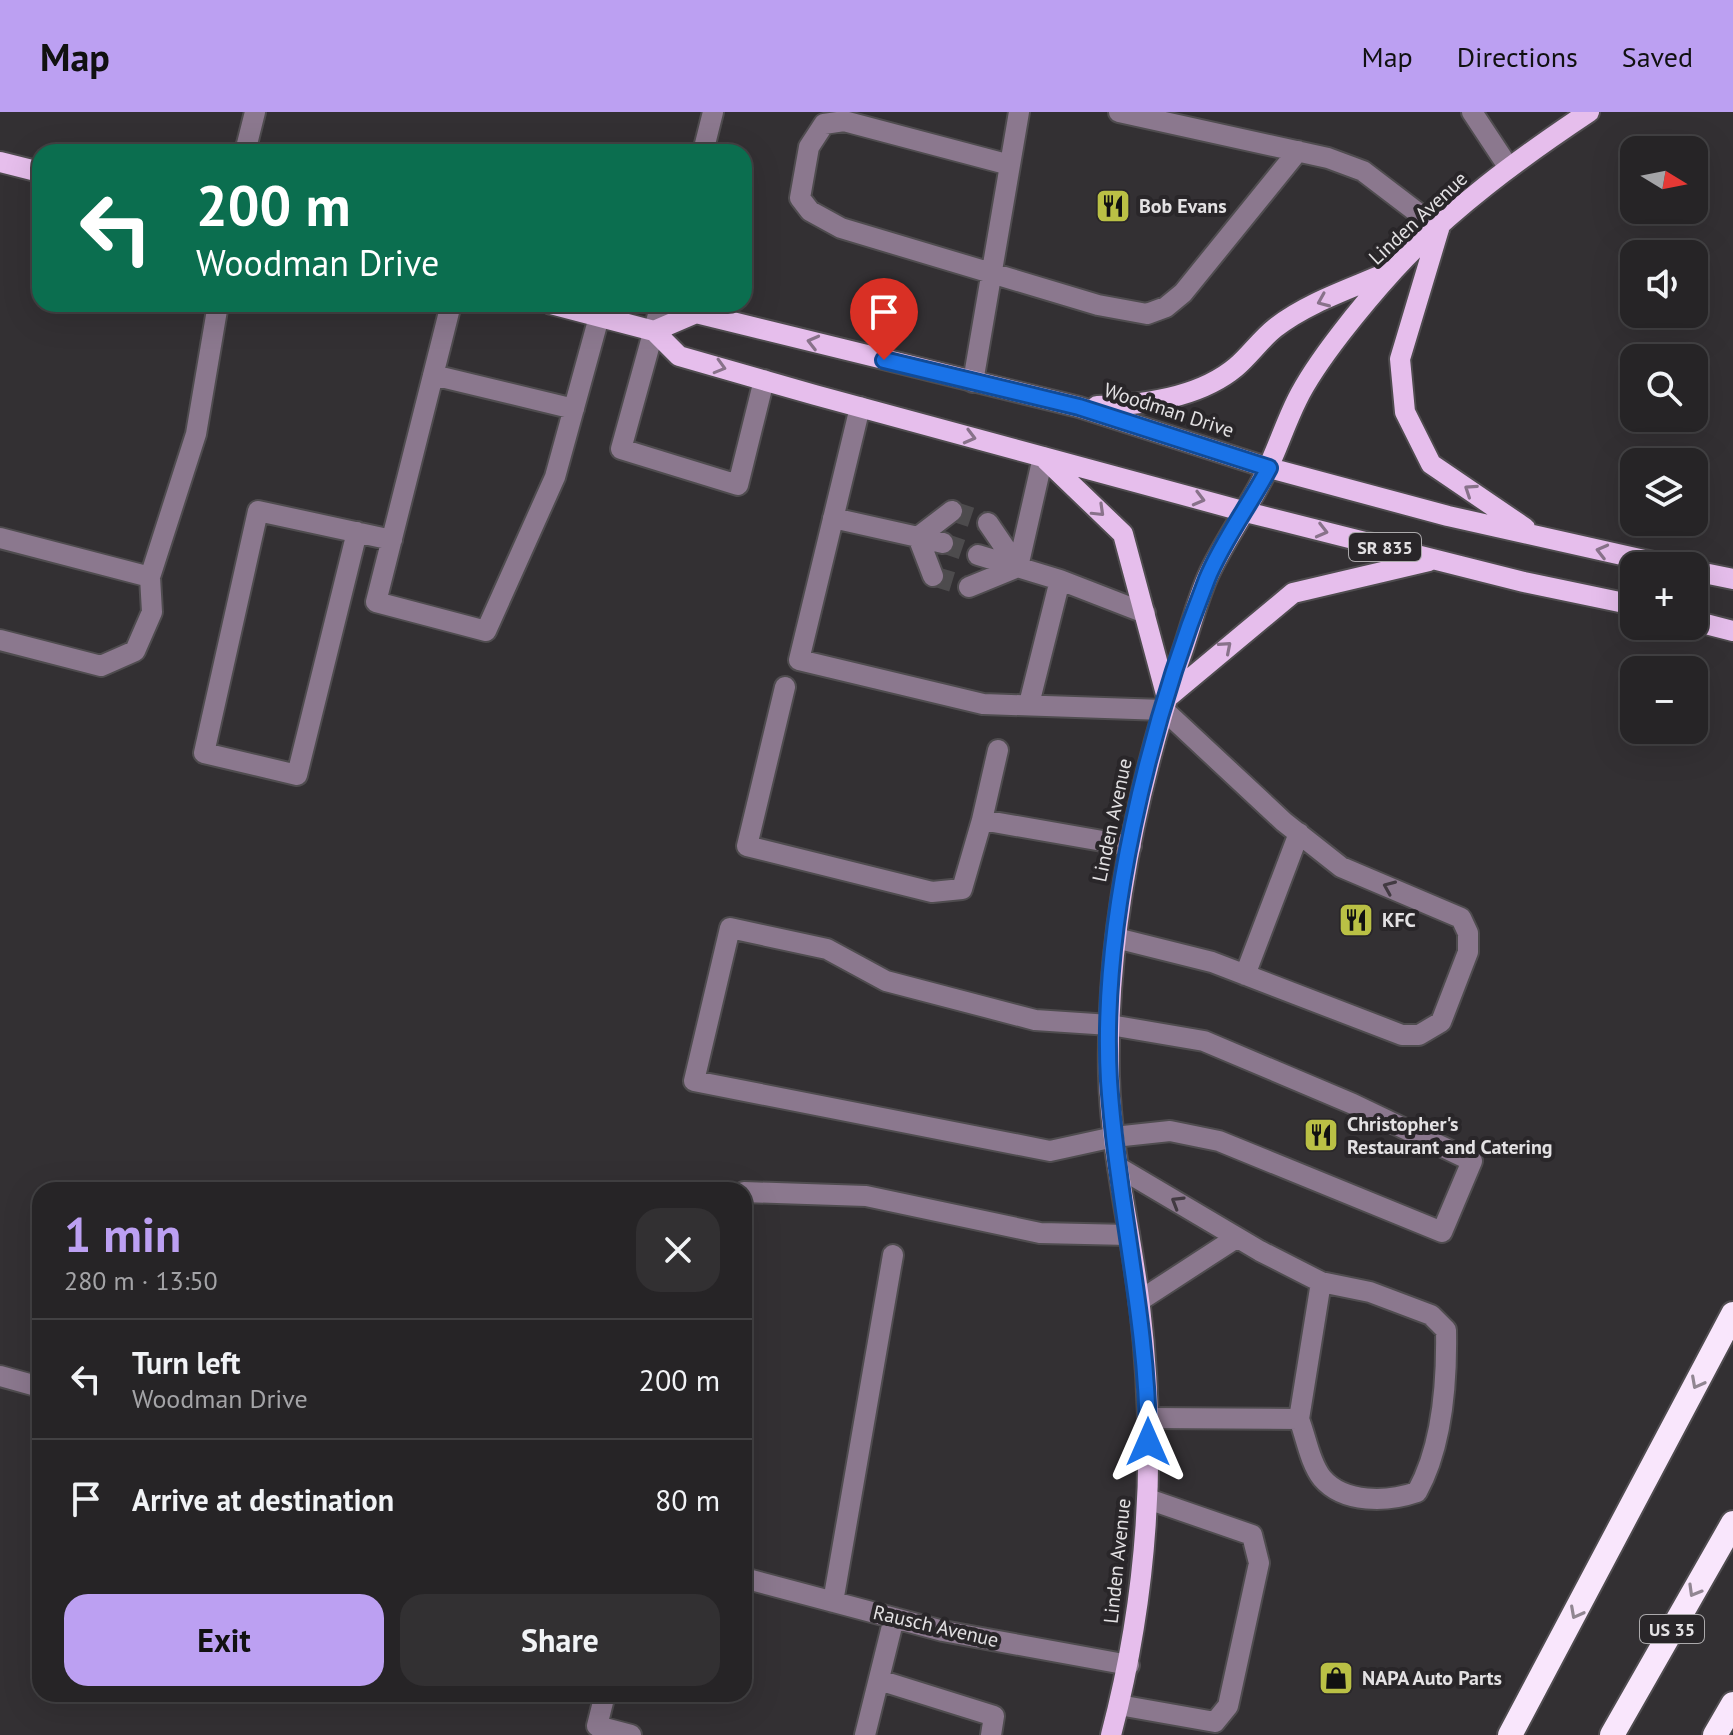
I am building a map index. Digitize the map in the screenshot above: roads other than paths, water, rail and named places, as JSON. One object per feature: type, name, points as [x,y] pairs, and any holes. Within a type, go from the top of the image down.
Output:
[{"type":"highway","points":[[1510,1735],[1733,1314]]},
{"type":"highway","name":"US 35","points":[[1612,1735],[1733,1523]]},
{"type":"highway","points":[[1715,1735],[1733,1704]]},
{"type":"main road","name":"Linden Avenue","points":[[1111,1735],[1129,1665],[1142,1582],[1148,1499],[1148,1418],[1139,1301],[1114,1137],[1109,1078],[1110,1025],[1116,938],[1131,846],[1166,704],[1208,576],[1269,468],[1299,396],[1395,269],[1509,168],[1589,112]]},
{"type":"main road","points":[[0,162],[32,170]]},
{"type":"main road","points":[[1439,229],[1400,359],[1405,412],[1431,464],[1534,534]]},
{"type":"main road","points":[[1079,407],[1137,405],[1208,383],[1234,369],[1275,328],[1308,307],[1395,269]]},
{"type":"main road","name":"SR 835","points":[[581,312],[654,331],[679,356],[860,407],[1246,512],[1620,602]]},
{"type":"main road","name":"Woodman Drive","points":[[654,331],[696,313],[1079,407],[1269,468],[1448,516],[1620,554]]},
{"type":"main road","points":[[1043,457],[1123,534],[1166,704],[1293,593],[1437,560]]},
{"type":"main road","points":[[1708,574],[1733,579]]},
{"type":"main road","points":[[1708,625],[1733,631]]},
{"type":"street","points":[[247,144],[255,112]]},
{"type":"street","points":[[705,144],[713,112]]},
{"type":"street","points":[[973,382],[1019,112]]},
{"type":"street","points":[[1119,112],[1298,151],[1363,171],[1439,229]]},
{"type":"street","points":[[1472,112],[1509,168]]},
{"type":"street","points":[[1010,165],[844,121],[834,122],[824,124],[809,147],[800,198],[810,211],[841,228],[1098,305],[1147,314],[1166,307],[1183,293],[1298,151]]},
{"type":"street","points":[[0,640],[101,666],[135,651],[152,612],[150,577],[196,434],[217,312]]},
{"type":"street","points":[[449,312],[376,602],[486,631],[555,477],[599,317]]},
{"type":"street","points":[[659,312],[621,449],[738,485],[764,380]]},
{"type":"street","points":[[433,375],[574,409]]},
{"type":"street","points":[[860,407],[799,660],[983,704],[1166,704],[1299,833],[1341,867],[1461,918],[1468,933],[1468,952],[1441,1022],[1419,1035],[1402,1035],[1212,962],[1116,938]]},
{"type":"street","points":[[1018,567],[1043,457]]},
{"type":"street","points":[[357,532],[297,775],[204,753],[258,511],[357,532],[392,540]]},
{"type":"street","points":[[918,537],[952,511]]},
{"type":"street","points":[[833,518],[943,543]]},
{"type":"street","points":[[988,523],[1018,567]]},
{"type":"street","points":[[918,537],[933,576]]},
{"type":"street","points":[[0,538],[150,577]]},
{"type":"street","points":[[978,555],[1060,580],[1145,613]]},
{"type":"street","points":[[969,587],[1018,567]]},
{"type":"street","points":[[1029,704],[1060,580]]},
{"type":"street","points":[[785,687],[747,846],[932,892],[962,889],[998,750]]},
{"type":"street","points":[[982,820],[1131,846]]},
{"type":"street","points":[[1245,975],[1299,833]]},
{"type":"street","points":[[730,928],[827,949],[886,981],[1035,1020],[1110,1025],[1204,1041],[1353,1104],[1472,1161],[1442,1232],[1219,1141],[1170,1131],[1114,1137],[1050,1151],[694,1081],[730,928]]},
{"type":"street","points":[[1118,1167],[1236,1238],[1321,1282],[1370,1292],[1411,1307],[1431,1315],[1446,1330],[1447,1367],[1427,1475],[1417,1492],[1396,1499],[1374,1500],[1331,1486],[1321,1476],[1299,1419],[1321,1282]]},
{"type":"street","points":[[752,1192],[866,1196],[1040,1233],[1129,1235]]},
{"type":"street","points":[[1139,1301],[1236,1238]]},
{"type":"street","points":[[833,1602],[893,1255]]},
{"type":"street","points":[[0,1376],[32,1385]]},
{"type":"street","points":[[1148,1418],[1299,1419]]},
{"type":"street","points":[[1119,1705],[1215,1722],[1228,1706],[1259,1563],[1252,1535],[1148,1499]]},
{"type":"street","name":"Rausch Avenue","points":[[752,1580],[943,1631],[1129,1665]]},
{"type":"street","points":[[865,1735],[894,1618]]},
{"type":"street","points":[[879,1680],[994,1716],[991,1735]]},
{"type":"street","points":[[603,1702],[597,1726],[631,1735]]},
{"type":"tunnel","points":[[952,511],[988,523]]},
{"type":"tunnel","points":[[943,543],[978,555]]},
{"type":"tunnel","points":[[933,576],[969,587]]},
{"type":"place","name":"Bob Evans","points":[[1113,206]]},
{"type":"place","name":"KFC","points":[[1356,920]]},
{"type":"place","name":"Christopher's Restaurant and Catering","points":[[1321,1135]]},
{"type":"place","name":"NAPA Auto Parts","points":[[1336,1678]]}]
